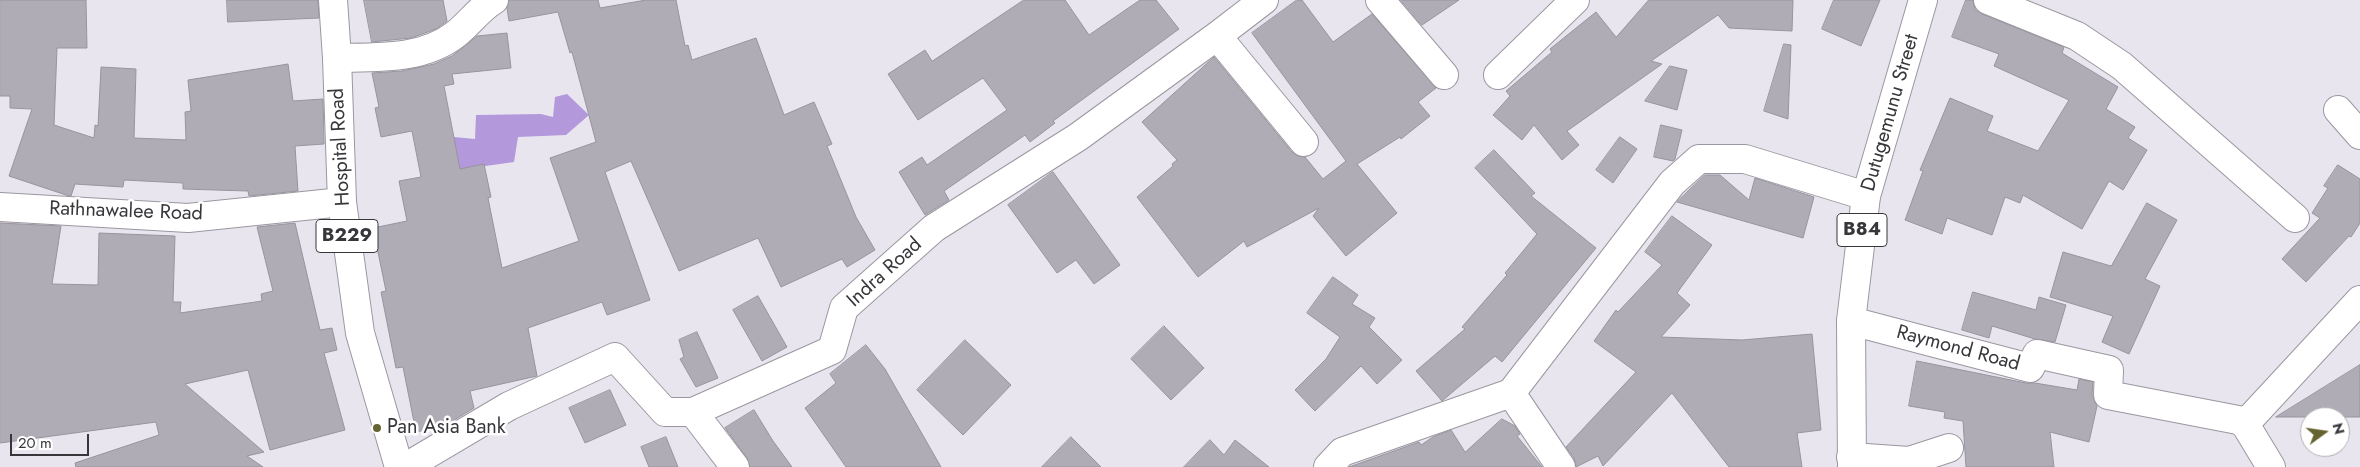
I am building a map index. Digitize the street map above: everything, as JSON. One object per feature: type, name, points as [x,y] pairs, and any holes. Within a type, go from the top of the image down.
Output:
[{"type":"street","name":"Hospital Road","points":[[333,0],[342,202],[360,333],[399,467]]},
{"type":"street","points":[[337,58],[411,54],[438,46],[457,34],[485,5],[494,0]]},
{"type":"street","name":"Indra Road","points":[[406,467],[509,406],[616,357],[665,412],[693,412],[832,350],[844,308],[934,228],[1078,137],[1218,36],[1264,0]]},
{"type":"street","points":[[1380,0],[1444,75]]},
{"type":"street","points":[[1498,75],[1575,0]]},
{"type":"street","name":"Dutugemunu Street","points":[[1851,462],[1851,321],[1866,196],[1923,0]]},
{"type":"street","points":[[1988,0],[2077,36],[2122,66],[2295,218]]},
{"type":"street","points":[[1218,36],[1304,142]]},
{"type":"street","points":[[2338,110],[2360,135]]},
{"type":"street","points":[[1328,467],[1342,452],[1510,392],[1672,183],[1699,159],[1745,159],[1866,196]]},
{"type":"street","name":"Rathnawalee Road","points":[[0,207],[188,218],[342,202]]},
{"type":"street","points":[[2270,467],[2246,424],[2360,300]]},
{"type":"street","name":"Raymond Road","points":[[1851,321],[2030,368],[2037,354],[2109,370],[2108,395],[2238,420],[2246,424]]},
{"type":"street","points":[[1510,392],[1560,467]]},
{"type":"street","points":[[693,412],[735,467]]},
{"type":"street","points":[[1851,462],[1910,464],[1949,448]]},
{"type":"shaded area","points":[[567,94],[589,115],[566,135],[518,137],[514,162],[450,171],[454,137],[475,139],[476,115],[541,114],[553,117],[555,97]]},
{"type":"building","points":[[0,0],[86,0],[87,48],[57,48],[54,125],[94,138],[95,125],[98,126],[101,67],[136,69],[134,138],[186,140],[185,112],[191,111],[188,80],[288,64],[293,101],[323,99],[324,144],[295,146],[298,191],[249,196],[248,191],[183,189],[183,183],[124,180],[123,187],[75,184],[71,196],[9,176],[32,109],[10,108],[10,96],[0,96]]},
{"type":"building","points":[[227,0],[318,0],[319,18],[228,22]]},
{"type":"building","points":[[364,0],[443,0],[447,21],[436,29],[411,38],[372,42]]},
{"type":"building","points":[[509,0],[598,0],[600,8],[646,0],[676,0],[685,46],[688,45],[692,60],[756,38],[784,115],[814,102],[832,144],[827,146],[856,217],[875,250],[847,267],[842,259],[781,287],[758,238],[679,271],[631,161],[605,172],[650,300],[607,315],[602,302],[528,328],[537,376],[470,391],[474,408],[444,426],[416,432],[403,367],[396,368],[381,292],[386,291],[373,228],[407,221],[399,181],[421,177],[412,131],[381,137],[375,108],[379,107],[372,73],[402,71],[434,64],[452,56],[477,36],[507,33],[511,68],[452,74],[454,84],[444,86],[460,169],[484,164],[491,197],[488,198],[502,268],[579,241],[550,158],[596,142],[572,52],[570,53],[558,12],[509,21],[507,8]]},
{"type":"building","points":[[1024,0],[1065,0],[1089,35],[1140,0],[1156,0],[1179,29],[1053,121],[1055,123],[1030,142],[1025,135],[944,191],[949,200],[925,215],[899,172],[922,157],[927,165],[1007,110],[983,78],[918,120],[888,74],[925,50],[932,61]]},
{"type":"building","points":[[1297,0],[1302,0],[1333,42],[1372,14],[1436,88],[1418,102],[1430,116],[1401,139],[1400,137],[1357,164],[1397,213],[1346,256],[1313,216],[1319,208],[1247,247],[1244,241],[1198,277],[1137,197],[1173,166],[1172,164],[1177,160],[1142,122],[1214,57],[1292,152],[1298,156],[1305,157],[1323,179],[1346,161],[1252,33]]},
{"type":"building","points":[[1401,0],[1459,0],[1422,25]]},
{"type":"building","points":[[1649,0],[1793,0],[1792,31],[1729,28],[1718,15],[1651,61],[1662,64],[1567,131],[1579,145],[1562,160],[1534,125],[1522,140],[1493,115],[1510,96],[1506,91],[1552,52],[1550,49],[1596,12],[1616,37]]},
{"type":"building","points":[[1834,0],[1880,0],[1861,46],[1822,29]]},
{"type":"building","points":[[1966,0],[1973,0],[1975,9],[1982,14],[2064,47],[2062,53],[2118,87],[2106,109],[2135,127],[2128,138],[2147,150],[2123,190],[2109,181],[2082,229],[2023,195],[2020,203],[2005,197],[1992,235],[1947,218],[1942,234],[1905,220],[1923,171],[1920,170],[1950,98],[1993,116],[1987,131],[2038,151],[2069,100],[1994,66],[1999,54],[1952,37]]},
{"type":"building","points":[[1784,44],[1791,45],[1788,119],[1764,111]]},
{"type":"building","points":[[1670,66],[1687,70],[1677,110],[1645,101]]},
{"type":"building","points":[[1661,125],[1682,130],[1673,161],[1654,157]]},
{"type":"building","points":[[1620,137],[1637,149],[1613,183],[1596,170]]},
{"type":"building","points":[[1494,150],[1535,193],[1531,196],[1596,248],[1502,362],[1495,356],[1442,401],[1416,371],[1465,329],[1462,327],[1507,275],[1505,273],[1537,234],[1475,168]]},
{"type":"building","points":[[2338,165],[2360,179],[2360,223],[2351,237],[2349,236],[2306,282],[2282,259],[2320,218],[2312,213],[2328,188],[2324,186]]},
{"type":"building","points":[[1053,172],[1120,265],[1094,284],[1076,260],[1057,273],[1008,205]]},
{"type":"building","points":[[1705,175],[1720,175],[1749,200],[1755,178],[1814,197],[1803,238],[1677,202]]},
{"type":"building","points":[[2147,203],[2177,220],[2145,279],[2160,286],[2129,354],[2102,342],[2113,316],[2050,297],[2063,252],[2111,266]]},
{"type":"building","points":[[1672,216],[1712,245],[1677,293],[1690,305],[1661,337],[1742,340],[1812,334],[1821,430],[1797,433],[1802,467],[1729,467],[1672,393],[1603,466],[1598,456],[1576,467],[1574,458],[1566,447],[1636,372],[1594,341],[1616,310],[1618,312],[1662,265],[1645,252]]},
{"type":"building","points":[[0,223],[61,226],[52,284],[98,285],[99,233],[175,236],[173,302],[181,302],[180,313],[262,301],[261,294],[273,291],[257,227],[295,223],[320,330],[332,328],[337,350],[324,353],[345,430],[270,450],[248,370],[185,384],[264,452],[247,456],[263,467],[76,467],[75,463],[159,435],[156,422],[0,443]]},
{"type":"building","points":[[1333,277],[1358,295],[1352,304],[1375,318],[1369,327],[1402,360],[1377,384],[1361,366],[1315,411],[1295,390],[1326,359],[1340,337],[1307,313]]},
{"type":"building","points":[[1973,292],[2036,310],[2039,297],[2066,305],[2055,342],[2035,339],[1992,326],[1989,338],[1962,330]]},
{"type":"building","points":[[758,296],[787,347],[762,361],[733,310]]},
{"type":"building","points":[[1164,326],[1204,368],[1171,400],[1131,359]]},
{"type":"building","points":[[697,332],[718,378],[696,387],[680,359],[684,357],[679,340]]},
{"type":"building","points":[[965,340],[1011,385],[963,435],[917,390]]},
{"type":"building","points":[[866,345],[885,369],[941,467],[846,467],[805,408],[836,383],[830,374]]},
{"type":"building","points":[[1917,361],[2026,383],[2077,390],[2079,379],[2093,382],[2092,395],[2097,406],[2089,442],[2050,432],[2054,467],[1966,467],[1963,421],[1944,418],[1945,412],[1909,406]]},
{"type":"building","points":[[2360,365],[2360,417],[2350,417],[2350,407],[2300,407],[2300,417],[2276,417]]},
{"type":"building","points":[[610,390],[626,425],[585,443],[569,408]]},
{"type":"building","points":[[754,410],[792,467],[750,467],[747,458],[725,428]]},
{"type":"building","points":[[1502,419],[1515,426],[1520,434],[1517,436],[1542,467],[1349,467],[1419,442],[1421,445],[1433,437],[1451,430],[1465,452]]},
{"type":"building","points":[[666,437],[678,467],[649,467],[641,447]]},
{"type":"building","points":[[1071,437],[1101,467],[1042,467]]},
{"type":"building","points":[[1210,440],[1224,455],[1235,440],[1269,467],[1184,467]]},
{"type":"place","name":"Pan Asia Bank","points":[[377,428]]}]
